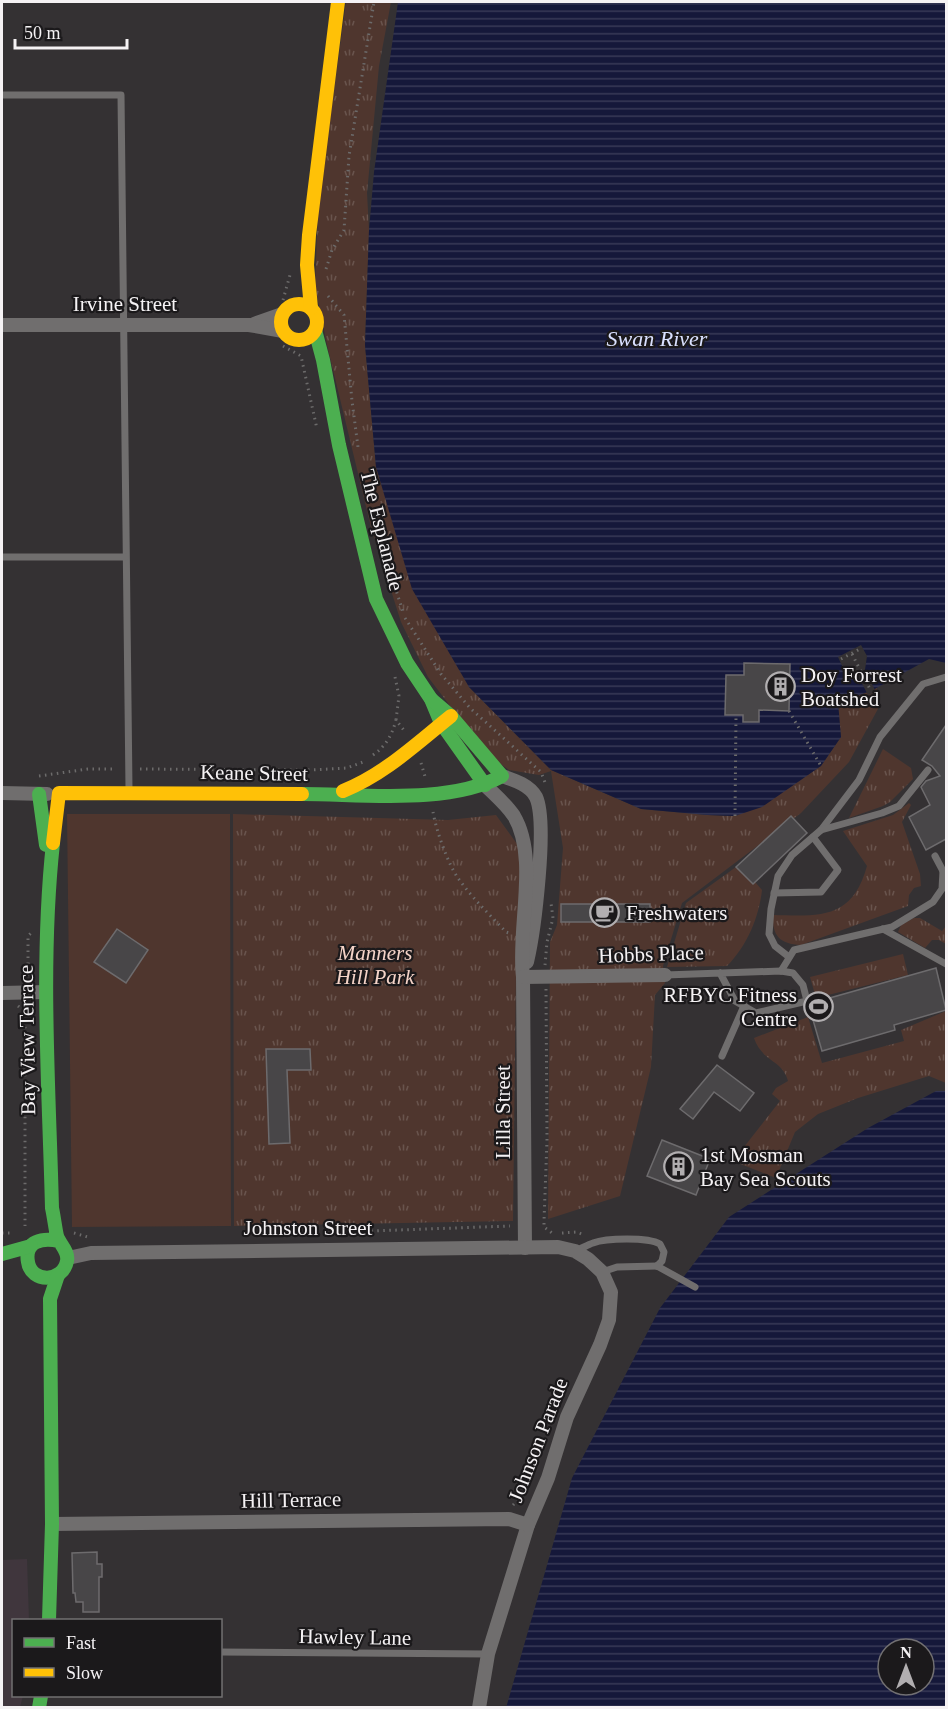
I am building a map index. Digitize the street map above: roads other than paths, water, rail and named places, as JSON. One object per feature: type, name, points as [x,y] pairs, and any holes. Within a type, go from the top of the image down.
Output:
[{"type":"street","points":[[301,340],[315,330],[316,318],[306,306],[303,276],[307,265],[310,224],[338,2]]},
{"type":"street","points":[[306,306],[289,306],[280,320],[283,331],[291,338],[301,340],[323,360]]},
{"type":"street","name":"Irvine Street","points":[[249,325],[282,314]]},
{"type":"street","name":"Irvine Street","points":[[2,325],[249,325],[283,331]]},
{"type":"street","name":"The Esplanade","points":[[315,330],[339,445],[376,599],[407,663],[446,720],[485,785]]},
{"type":"street","points":[[331,795],[372,779],[395,764],[446,720]]},
{"type":"street","name":"The Esplanade","points":[[446,720],[502,776]]},
{"type":"street","name":"Keane Street","points":[[2,793],[430,795],[485,785],[502,776]]},
{"type":"street","name":"Lilla Street","points":[[502,776],[515,780],[528,788],[535,795],[539,810],[540,849],[533,937],[523,977]]},
{"type":"street","name":"Lilla Street","points":[[485,785],[515,818],[526,851],[521,944],[525,1248]]},
{"type":"street","name":"Bay View Terrace","points":[[59,793],[50,872],[46,992],[51,1225],[64,1248]]},
{"type":"street","name":"Bay View Terrace","points":[[39,794],[50,872]]},
{"type":"street","name":"Hobbs Place","points":[[523,977],[665,975]]},
{"type":"street","points":[[5,998],[46,992]]},
{"type":"street","points":[[4,1254],[32,1239],[51,1225]]},
{"type":"street","points":[[32,1239],[47,1237],[64,1248],[63,1270],[58,1275],[50,1299],[52,1524],[49,1619]]},
{"type":"street","points":[[32,1239],[27,1262],[30,1270],[38,1276],[47,1278],[58,1275]]},
{"type":"street","points":[[525,1248],[558,1247],[575,1251],[602,1272]]},
{"type":"street","name":"Johnston Street","points":[[64,1248],[91,1253],[525,1248]]},
{"type":"street","points":[[4,1254],[27,1262]]},
{"type":"street","name":"Johnson Parade","points":[[479,1707],[488,1654],[528,1525],[548,1478],[567,1417],[600,1346],[609,1320],[611,1292],[602,1272]]},
{"type":"street","points":[[38,1276],[50,1299]]},
{"type":"street","name":"Hill Terrace","points":[[52,1524],[507,1519],[528,1525]]},
{"type":"lane","points":[[2,95],[121,95],[129,792]]},
{"type":"lane","points":[[2,557],[125,557]]},
{"type":"lane","points":[[789,957],[775,946],[769,934],[771,909],[778,876],[792,855],[821,830],[859,780],[880,737],[923,684],[946,677]]},
{"type":"lane","points":[[821,830],[899,806],[928,770]]},
{"type":"lane","points":[[774,893],[821,892],[838,870],[813,837]]},
{"type":"lane","points":[[720,973],[735,1001],[756,1013],[807,1001],[803,985],[793,973],[781,971],[794,950],[892,927],[933,903],[942,889],[945,872],[935,856]]},
{"type":"lane","points":[[882,929],[946,963]]},
{"type":"lane","name":"Hobbs Place","points":[[665,975],[781,971]]},
{"type":"lane","points":[[722,1056],[744,1006]]},
{"type":"lane","points":[[575,1251],[593,1243],[619,1240],[655,1241],[660,1244],[664,1252],[662,1261],[657,1266]]},
{"type":"lane","points":[[602,1272],[618,1268],[657,1266],[695,1287]]},
{"type":"lane","name":"Hawley Lane","points":[[222,1652],[488,1654]]},
{"type":"water","name":"Swan River","points":[[398,2],[946,2],[946,663],[929,659],[871,691],[838,702],[841,737],[821,766],[762,807],[735,816],[641,809],[551,770],[469,687],[412,589],[376,467],[365,345],[369,230],[374,172]]},
{"type":"water","points":[[936,1091],[946,1091],[946,1707],[506,1708],[572,1478],[660,1308],[729,1217],[868,1128]]},
{"type":"place","name":"Doy Forrest Boatshed","points":[[780,687]]},
{"type":"place","name":"Freshwaters","points":[[605,913]]},
{"type":"place","name":"RFBYC Fitness Centre","points":[[818,1007]]},
{"type":"place","name":"1st Mosman Bay Sea Scouts","points":[[679,1167]]},
{"type":"park label","name":"Manners Hill Park","points":[[375,965]]}]
